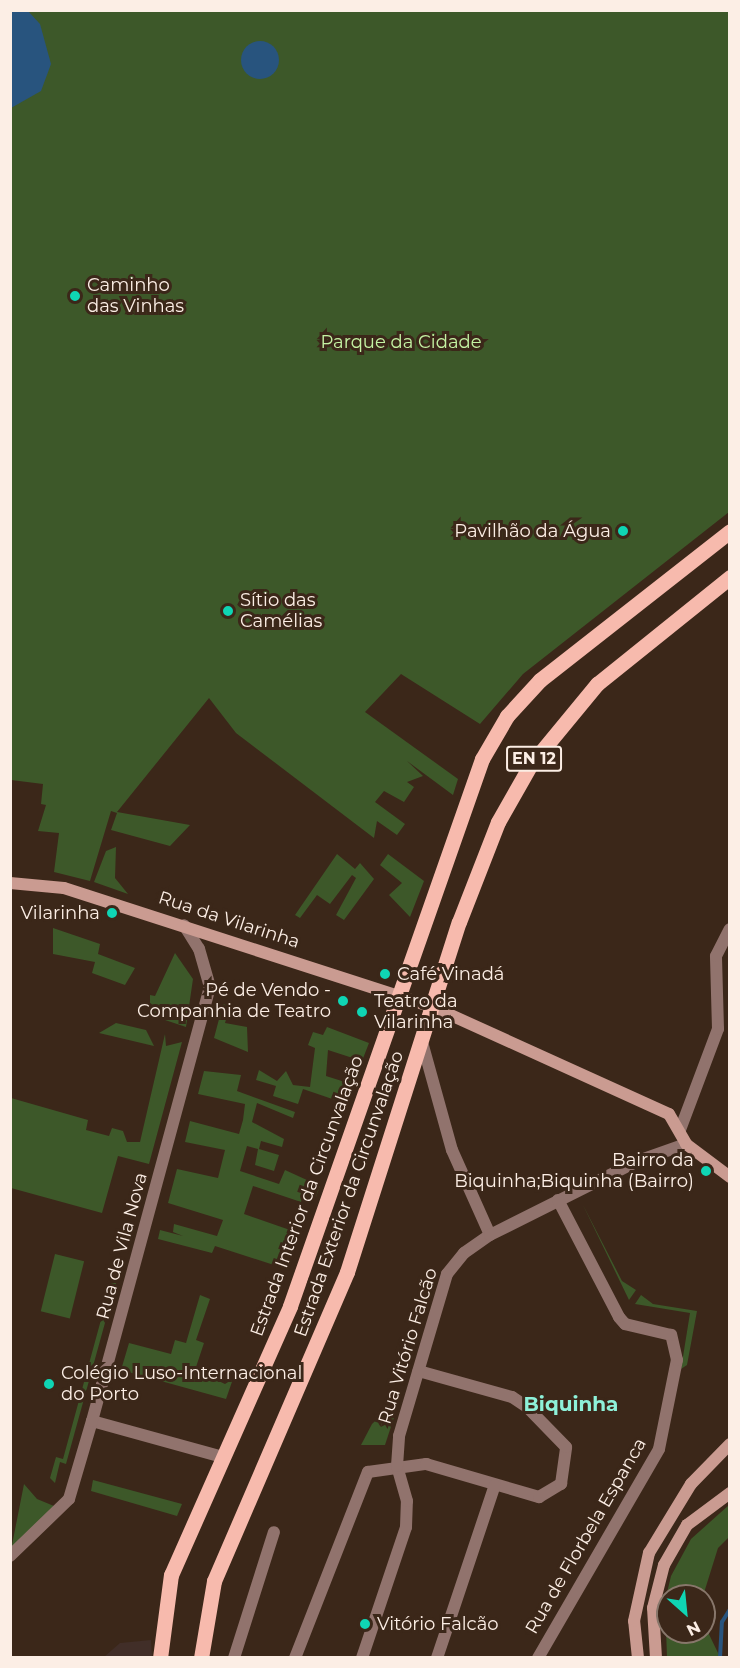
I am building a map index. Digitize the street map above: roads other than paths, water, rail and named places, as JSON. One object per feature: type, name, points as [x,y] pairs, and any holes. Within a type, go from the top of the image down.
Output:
[{"type":"main road","name":"Estrada Interior da Circunvalação","points":[[160,1658],[171,1575],[292,1300],[476,774],[507,716],[540,680],[729,531]]},
{"type":"main road","name":"Estrada Exterior da Circunvalação","points":[[201,1658],[214,1581],[347,1272],[486,845],[531,764],[597,684],[729,577]]},
{"type":"street","name":"Rua da Vilarinha","points":[[10,883],[64,888],[399,994],[433,1007],[669,1114],[680,1130]]},
{"type":"street","name":"Rua de Vila Nova","points":[[10,1556],[69,1499],[92,1421],[210,987],[204,960],[184,925]]},
{"type":"street","points":[[729,929],[716,956],[718,1029],[704,1073],[680,1130],[686,1144],[729,1177]]},
{"type":"street","points":[[422,1042],[452,1150],[490,1235]]},
{"type":"street","name":"Rua Vitório Falcão","points":[[362,1658],[406,1527],[407,1501],[397,1466],[399,1436],[447,1274],[464,1253],[490,1235],[558,1200],[686,1144]]},
{"type":"street","name":"Rua de Florbela Espanca","points":[[538,1658],[659,1449],[677,1360],[671,1335],[625,1324],[619,1317],[558,1200]]},
{"type":"street","points":[[296,1658],[359,1486],[368,1472],[397,1466],[426,1464],[495,1485],[546,1495],[561,1484],[566,1447],[512,1397],[419,1371]]},
{"type":"street","points":[[92,1421],[223,1457]]},
{"type":"street","points":[[638,1658],[634,1621],[649,1552],[692,1484],[729,1444]]},
{"type":"street","points":[[437,1658],[495,1485]]},
{"type":"street","points":[[656,1658],[654,1608],[664,1564],[691,1520],[729,1493]]},
{"type":"street","points":[[234,1658],[274,1532]]},
{"type":"water","points":[[11,10],[28,11],[40,24],[51,64],[41,91],[11,108]]},
{"type":"water","points":[[260,41],[274,46],[279,60],[274,74],[260,79],[246,74],[241,60],[246,46]]},
{"type":"waterway","points":[[720,1658],[722,1622],[730,1609]]},
{"type":"place","name":"Caminho das Vinhas","points":[[75,296]]},
{"type":"place","name":"Pavilhão da Água","points":[[623,531]]},
{"type":"place","name":"Sítio das Camélias","points":[[228,611]]},
{"type":"place","name":"Vilarinha","points":[[112,913]]},
{"type":"place","name":"Café Vinadá","points":[[385,974]]},
{"type":"place","name":"Pé de Vendo - Companhia de Teatro","points":[[343,1001]]},
{"type":"place","name":"Teatro da Vilarinha","points":[[362,1012]]},
{"type":"place","name":"Bairro da Biquinha;Biquinha (Bairro)","points":[[706,1171]]},
{"type":"place","name":"Colégio Luso-Internacional do Porto","points":[[49,1384]]},
{"type":"place","name":"Vitório Falcão","points":[[365,1624]]},
{"type":"district","name":"Biquinha","points":[[571,1404]]},
{"type":"park label","name":"Parque da Cidade","points":[[401,342]]}]
